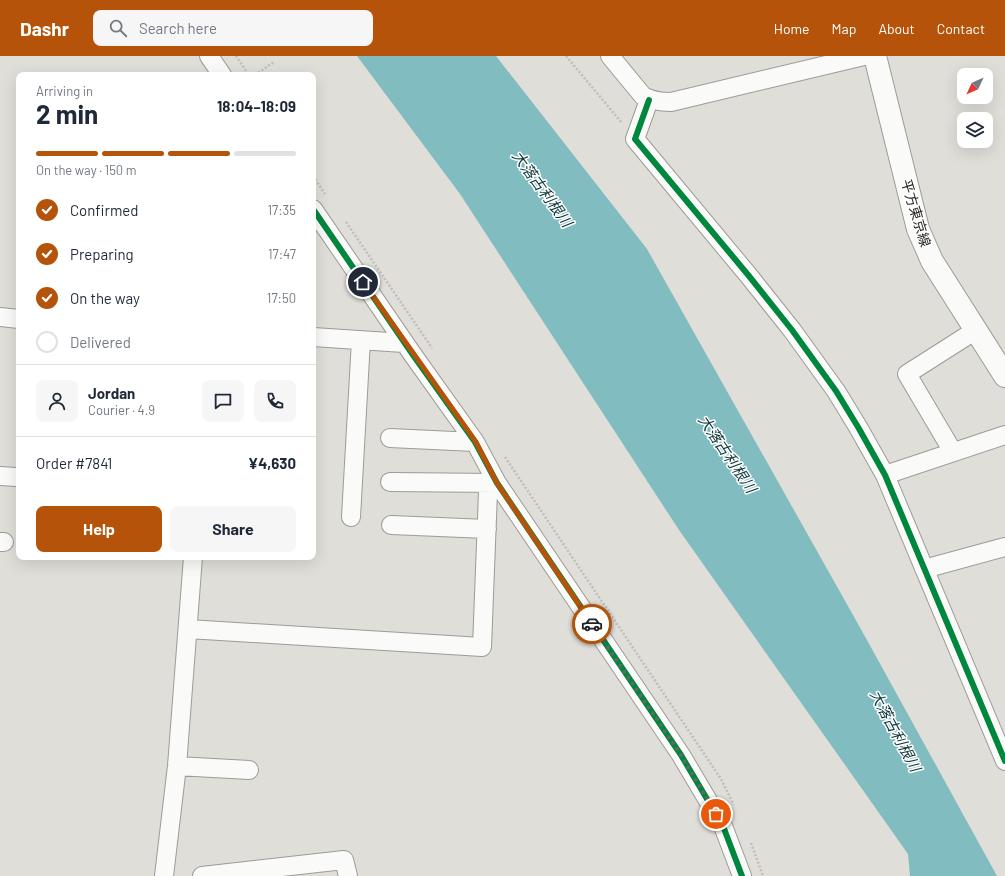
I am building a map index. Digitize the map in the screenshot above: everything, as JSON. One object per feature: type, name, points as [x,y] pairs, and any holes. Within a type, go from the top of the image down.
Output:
[{"type":"main road","name":"平方東京線","points":[[875,56],[918,230],[932,262],[976,330],[998,353],[1005,376]]},
{"type":"street","points":[[209,56],[220,72]]},
{"type":"street","points":[[610,56],[643,96],[649,100],[671,102],[864,56]]},
{"type":"street","points":[[649,100],[635,139],[792,330],[836,391],[858,427],[884,475],[1005,761]]},
{"type":"street","points":[[316,213],[404,343],[476,442],[497,483],[681,755],[724,826],[742,876]]},
{"type":"street","points":[[0,318],[16,319]]},
{"type":"street","points":[[953,452],[907,374],[976,330]]},
{"type":"street","points":[[316,337],[404,343]]},
{"type":"street","points":[[351,517],[361,340]]},
{"type":"street","points":[[884,475],[1005,435]]},
{"type":"street","points":[[390,438],[476,442]]},
{"type":"street","points":[[390,482],[497,483]]},
{"type":"street","points":[[188,628],[482,647],[488,492],[497,483]]},
{"type":"street","points":[[391,525],[487,529]]},
{"type":"street","points":[[924,569],[1005,547]]},
{"type":"street","points":[[164,876],[177,766],[194,560]]},
{"type":"street","points":[[177,766],[249,770]]},
{"type":"street","points":[[202,876],[344,860],[348,876]]},
{"type":"path","points":[[236,56],[247,72]]},
{"type":"path","points":[[566,56],[635,139]]},
{"type":"path","points":[[259,72],[274,62]]},
{"type":"water","name":"大落古利根川","points":[[357,56],[496,56],[647,249],[862,631],[997,876],[910,876],[908,854],[679,530],[460,194]]},
{"type":"cycle path","points":[[649,100],[635,139],[792,330],[836,391],[858,427],[885,475],[1005,761]]},
{"type":"cycle path","points":[[316,213],[413,355],[475,442],[497,483],[681,755],[723,826],[742,876]]},
{"type":"way so far","points":[[592,624],[681,755],[716,814]]},
{"type":"route","points":[[363,282],[413,355],[476,442],[497,483],[592,624]]}]
